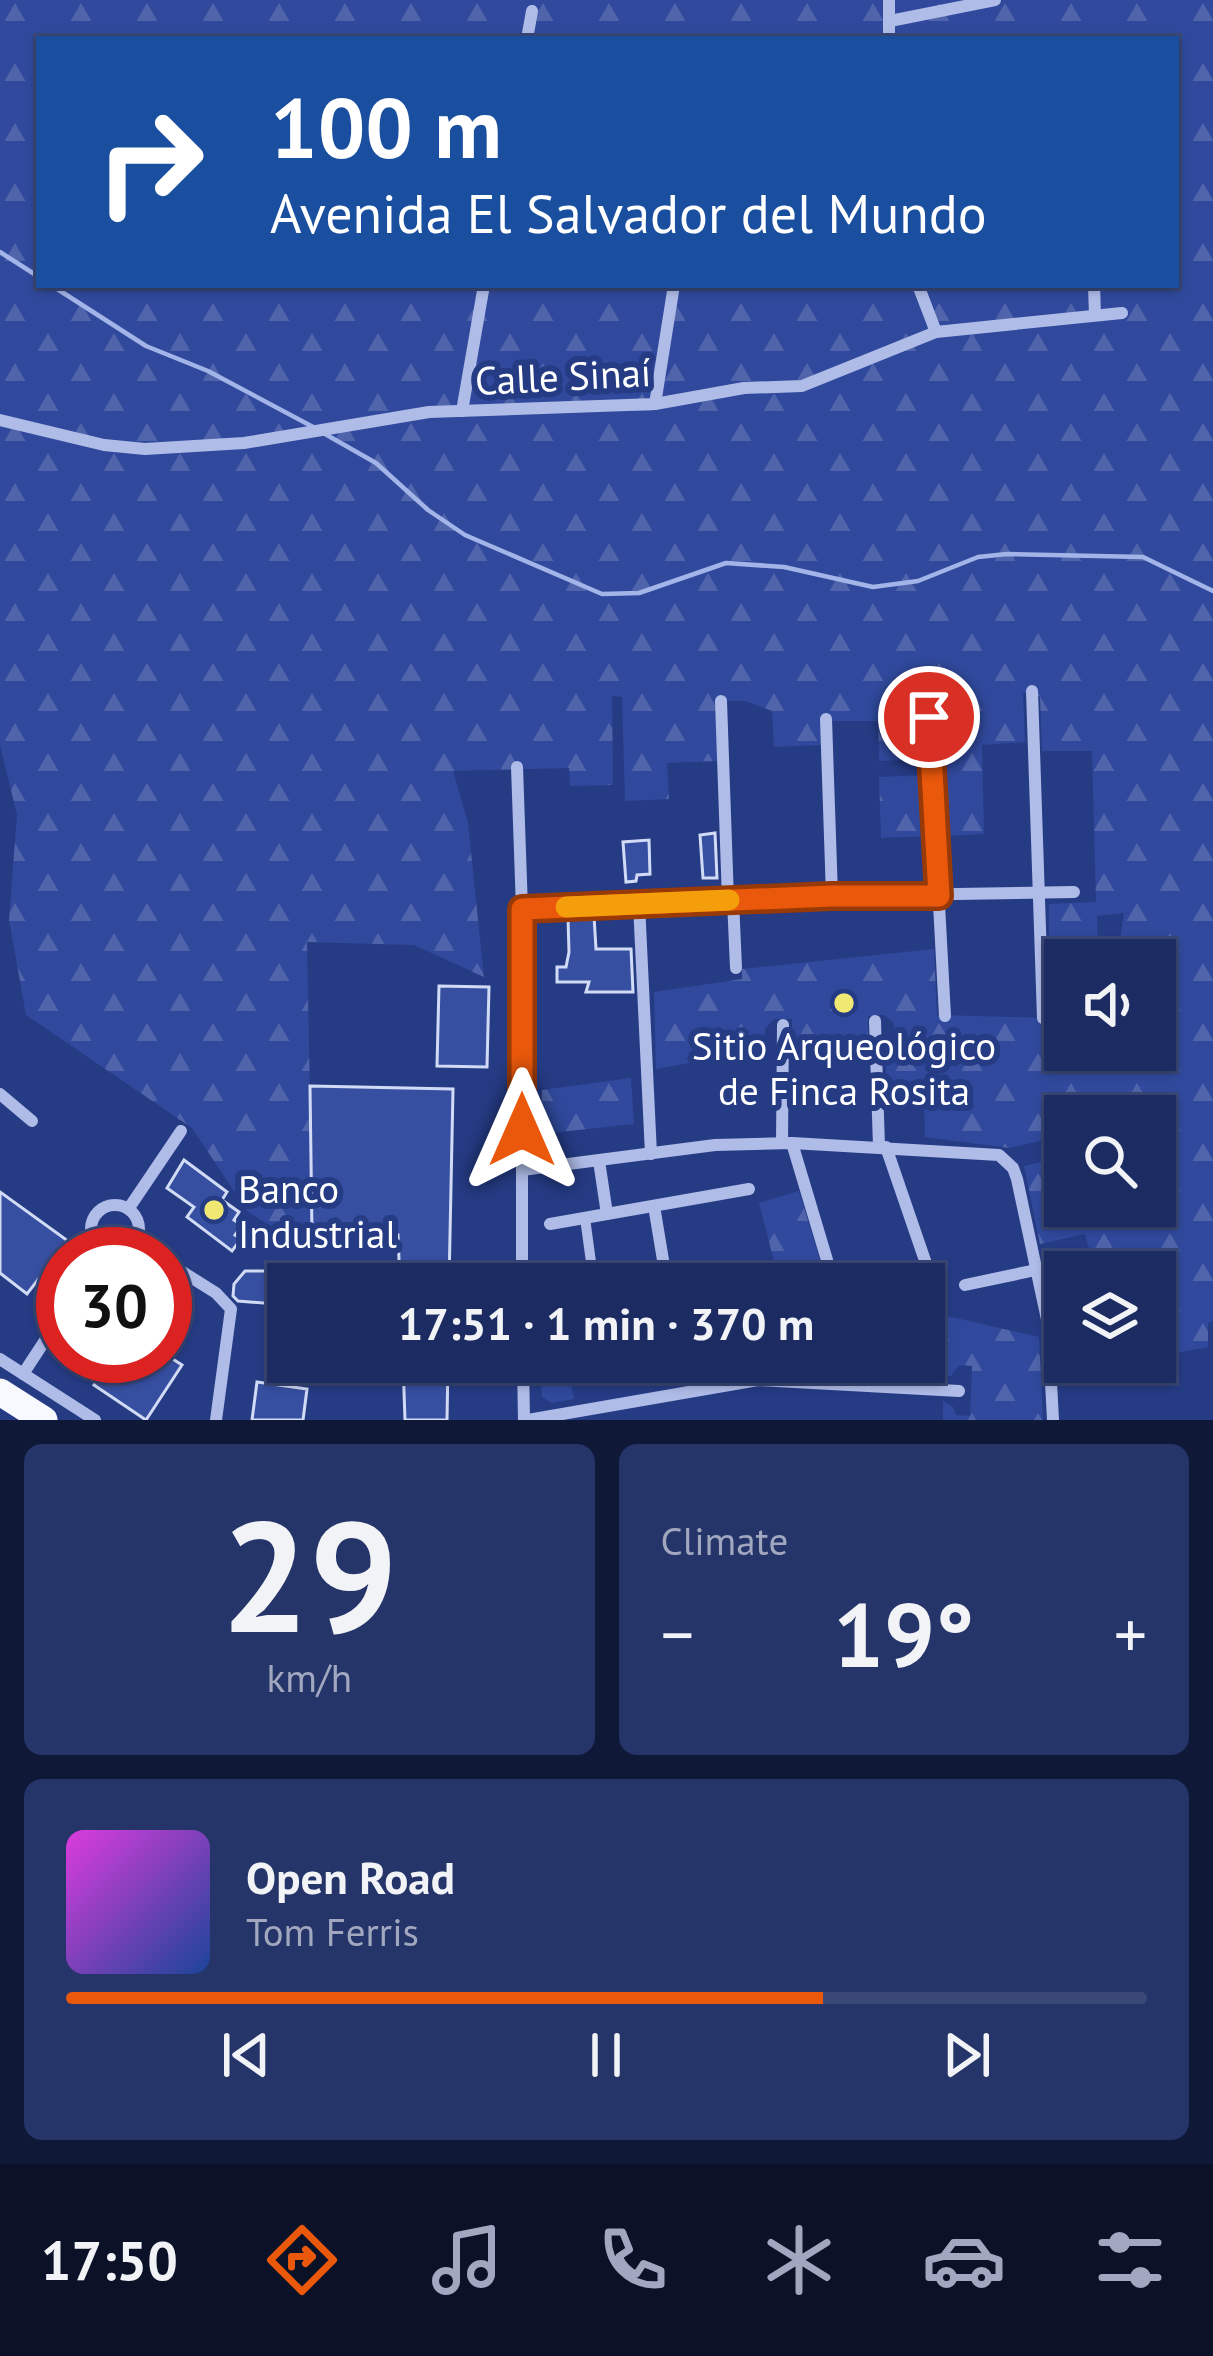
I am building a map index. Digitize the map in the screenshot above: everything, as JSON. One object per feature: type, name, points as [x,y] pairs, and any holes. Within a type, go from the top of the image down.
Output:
[{"type":"highway","points":[[3,1372],[43,1409]]},
{"type":"street","points":[[889,36],[890,0]]},
{"type":"street","points":[[890,21],[995,0]]},
{"type":"street","points":[[528,36],[532,11]]},
{"type":"street","points":[[462,411],[483,288]]},
{"type":"street","points":[[655,404],[674,288]]},
{"type":"street","points":[[919,288],[936,332]]},
{"type":"street","points":[[1094,288],[1095,315]]},
{"type":"street","name":"Calle Sinaí","points":[[0,420],[104,445],[145,449],[244,443],[428,412],[655,404],[745,388],[802,386],[936,332],[1122,313]]},
{"type":"street","points":[[1031,692],[1042,1018]]},
{"type":"street","points":[[721,701],[736,968]]},
{"type":"street","points":[[929,717],[945,1016]]},
{"type":"street","points":[[826,718],[832,896]]},
{"type":"street","points":[[517,766],[522,1263]]},
{"type":"street","points":[[522,909],[1074,892]]},
{"type":"street","points":[[639,904],[650,1154]]},
{"type":"street","points":[[875,1021],[883,1147],[926,1263]]},
{"type":"street","points":[[783,1025],[787,1143],[827,1263]]},
{"type":"street","points":[[0,1094],[32,1121]]},
{"type":"street","points":[[129,1208],[181,1131]]},
{"type":"street","points":[[522,1171],[715,1145],[787,1143],[999,1155],[1013,1168],[1036,1270],[1050,1340],[1053,1420]]},
{"type":"street","points":[[599,1161],[607,1214]]},
{"type":"street","points":[[550,1224],[749,1189]]},
{"type":"street","points":[[92,1227],[94,1216],[106,1206],[129,1208],[138,1227]]},
{"type":"street","points":[[654,1206],[664,1263]]},
{"type":"street","points":[[585,1218],[591,1263]]},
{"type":"street","points":[[965,1285],[1036,1270]]},
{"type":"street","points":[[192,1278],[231,1309],[216,1420]]},
{"type":"street","points":[[23,1374],[36,1354]]},
{"type":"street","points":[[0,1380],[3,1372],[23,1374]]},
{"type":"street","points":[[23,1374],[43,1409],[95,1420]]},
{"type":"street","points":[[524,1383],[526,1420],[758,1380],[808,1379],[958,1391]]},
{"type":"green space","points":[[0,0],[1213,0],[1213,1321],[1208,1323],[1208,1347],[1176,1353],[1176,1251],[1089,1251],[1085,1234],[1040,1244],[1024,1166],[1044,1161],[1044,1227],[1176,1227],[1176,1095],[1044,1095],[1044,1140],[1009,1148],[925,1137],[924,1094],[886,1093],[886,1046],[894,1040],[894,1023],[884,1015],[868,1016],[868,1052],[792,1053],[792,1019],[774,1019],[765,1029],[764,1044],[773,1052],[656,1069],[654,992],[742,979],[742,969],[934,949],[937,1015],[1044,1018],[1044,1071],[1176,1071],[1176,939],[1120,939],[1124,913],[1097,916],[1098,939],[1049,939],[1049,904],[1096,902],[1092,751],[1042,751],[1040,697],[1032,691],[1023,694],[1025,742],[982,745],[984,834],[944,836],[938,716],[923,718],[925,759],[879,761],[878,721],[821,717],[821,745],[774,747],[772,711],[745,701],[715,701],[718,761],[667,763],[669,799],[625,801],[622,697],[612,696],[613,785],[570,786],[569,768],[453,771],[468,823],[484,977],[414,945],[307,942],[313,1252],[248,1212],[192,1128],[26,1015],[9,920],[17,815],[0,745]]},
{"type":"green space","points":[[925,775],[927,836],[881,838],[879,777]]},
{"type":"green space","points":[[631,1078],[634,1124],[541,1134],[542,1090]]},
{"type":"green space","points":[[799,1191],[820,1263],[774,1263],[759,1203]]},
{"type":"green space","points":[[947,1316],[1039,1337],[1043,1420],[943,1420],[943,1401],[956,1415],[970,1416],[972,1366],[959,1365],[951,1376],[945,1376]]},
{"type":"green space","points":[[541,1383],[571,1383],[574,1399],[552,1403],[542,1397]]},
{"type":"building","points":[[715,833],[717,878],[703,878],[700,835]]},
{"type":"building","points":[[649,840],[650,874],[626,882],[623,842]]},
{"type":"building","points":[[594,916],[596,949],[631,949],[633,992],[586,992],[589,982],[557,982],[557,967],[566,967],[569,952],[568,918]]},
{"type":"building","points":[[439,986],[489,987],[487,1067],[437,1066]]},
{"type":"building","points":[[310,1086],[453,1089],[449,1263],[399,1263],[398,1235],[360,1234],[359,1229],[312,1233]]},
{"type":"building","points":[[184,1160],[227,1192],[222,1200],[239,1212],[234,1220],[242,1225],[235,1235],[241,1239],[232,1251],[187,1217],[194,1207],[167,1188]]},
{"type":"building","points":[[0,1192],[49,1227],[36,1227],[36,1282],[27,1294],[0,1273]]},
{"type":"building","points":[[245,1271],[267,1271],[267,1303],[238,1301],[233,1296],[234,1284]]},
{"type":"building","points":[[257,1382],[307,1389],[303,1420],[252,1420]]},
{"type":"building","points":[[95,1383],[170,1383],[146,1420]]},
{"type":"building","points":[[404,1383],[448,1383],[447,1420],[405,1420]]},
{"type":"waterway","points":[[0,252],[36,275]]},
{"type":"waterway","points":[[56,288],[146,346],[208,371],[315,428]]},
{"type":"waterway","points":[[325,434],[376,463],[428,510],[465,535],[602,594],[639,593],[726,563],[784,567],[873,587],[918,581],[978,557],[1007,554],[1143,557],[1213,591]]},
{"type":"slow traffic","points":[[566,907],[729,900]]},
{"type":"place","name":"Sitio Arqueológico de Finca Rosita","points":[[844,1003]]},
{"type":"place","name":"Banco Industrial","points":[[214,1210]]},
{"type":"route","points":[[522,1130],[522,909],[939,896],[929,717]]}]
